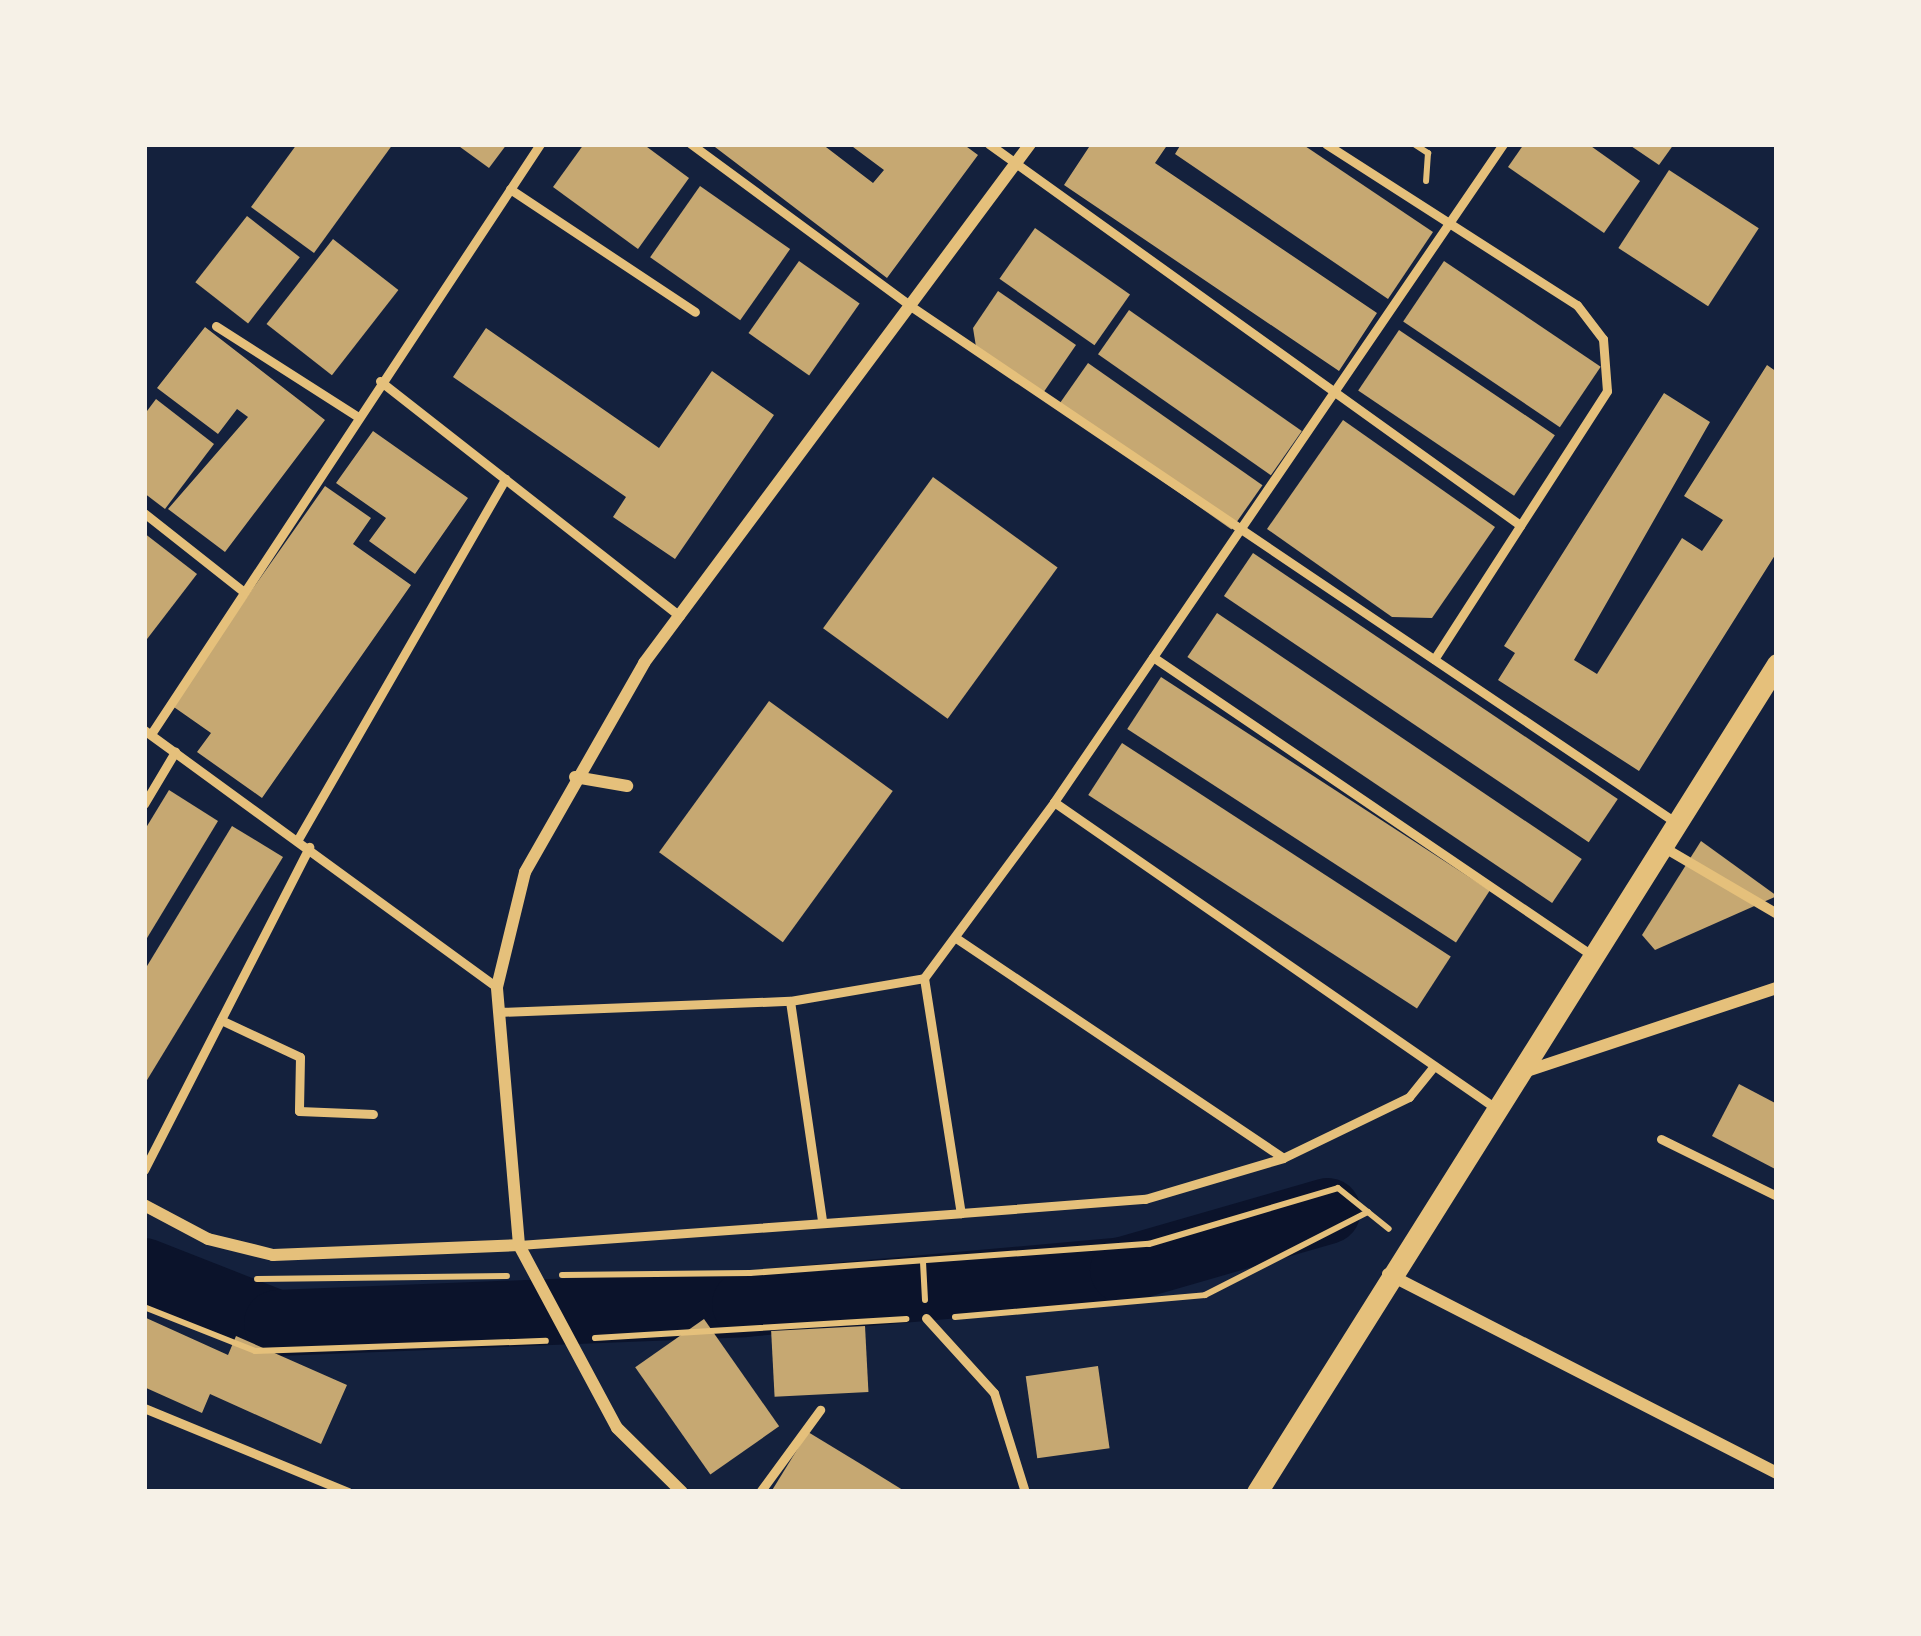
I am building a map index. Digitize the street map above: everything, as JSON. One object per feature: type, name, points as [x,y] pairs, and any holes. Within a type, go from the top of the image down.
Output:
[{"type":"street","points":[[672,1489],[617,1428],[560,1335],[519,1245],[496,987],[525,872],[575,777],[680,616],[1030,144]]},
{"type":"street","points":[[1257,1492],[1406,1242],[1777,664]]},
{"type":"street","points":[[575,777],[628,786]]},
{"type":"street","points":[[1660,846],[1777,914]]},
{"type":"street","points":[[1515,1076],[1777,988]]},
{"type":"street","points":[[144,1204],[208,1238],[273,1255],[519,1245]]},
{"type":"street","points":[[1388,1274],[1777,1473]]},
{"type":"lane","points":[[496,987],[147,732],[541,144]]},
{"type":"lane","points":[[691,144],[912,307],[1675,822]]},
{"type":"lane","points":[[988,144],[1520,525]]},
{"type":"lane","points":[[1326,144],[1442,223],[1577,305],[1603,339],[1606,391],[1434,658]]},
{"type":"lane","points":[[499,1012],[790,1000],[924,978],[1054,802],[1442,223],[1503,144]]},
{"type":"lane","points":[[510,189],[694,312]]},
{"type":"lane","points":[[216,326],[357,416]]},
{"type":"lane","points":[[380,381],[680,616]]},
{"type":"lane","points":[[297,841],[387,673],[505,479]]},
{"type":"lane","points":[[144,513],[244,592]]},
{"type":"lane","points":[[1153,657],[1590,954]]},
{"type":"lane","points":[[144,804],[175,752]]},
{"type":"lane","points":[[1054,802],[1494,1108]]},
{"type":"lane","points":[[144,1170],[309,847]]},
{"type":"lane","points":[[956,938],[1282,1158]]},
{"type":"lane","points":[[924,978],[961,1213]]},
{"type":"lane","points":[[790,1000],[822,1221]]},
{"type":"lane","points":[[220,1020],[300,1058],[299,1111],[373,1114]]},
{"type":"lane","points":[[519,1245],[1145,1199],[1282,1158],[1408,1097],[1434,1066]]},
{"type":"lane","points":[[1661,1139],[1777,1196]]},
{"type":"lane","points":[[926,1318],[994,1393],[1025,1492]]},
{"type":"lane","points":[[144,1408],[348,1492]]},
{"type":"lane","points":[[760,1492],[820,1410]]},
{"type":"path","points":[[1414,144],[1428,149],[1424,211]]},
{"type":"path","points":[[247,1274],[267,1283],[923,1262],[1149,1244],[1339,1188],[1406,1242]]},
{"type":"path","points":[[144,1307],[255,1351],[926,1318],[1205,1295],[1368,1212]]},
{"type":"path","points":[[923,1262],[926,1318]]},
{"type":"building","points":[[297,144],[393,144],[314,253],[251,207]]},
{"type":"building","points":[[456,144],[507,144],[489,168]]},
{"type":"building","points":[[584,144],[643,144],[689,178],[638,249],[553,187]]},
{"type":"building","points":[[711,144],[822,144],[873,183],[884,170],[849,144],[963,144],[978,155],[887,278]]},
{"type":"building","points":[[1091,144],[1168,144],[1155,163],[1377,313],[1339,371],[1064,185]]},
{"type":"building","points":[[1181,144],[1302,144],[1433,232],[1388,299],[1175,154]]},
{"type":"building","points":[[1524,144],[1588,144],[1640,181],[1604,233],[1508,167]]},
{"type":"building","points":[[1628,144],[1674,144],[1659,165]]},
{"type":"building","points":[[1669,170],[1759,228],[1708,306],[1618,248]]},
{"type":"building","points":[[700,186],[790,249],[740,320],[650,257]]},
{"type":"building","points":[[247,216],[300,257],[248,323],[195,282]]},
{"type":"building","points":[[1035,228],[1130,295],[1094,345],[999,279]]},
{"type":"building","points":[[333,239],[398,290],[332,375],[267,324]]},
{"type":"building","points":[[799,261],[860,303],[809,376],[749,333]]},
{"type":"building","points":[[1444,261],[1601,367],[1560,427],[1403,322]]},
{"type":"building","points":[[998,291],[1076,345],[1041,396],[977,353],[973,328]]},
{"type":"building","points":[[1129,310],[1302,431],[1271,475],[1098,354]]},
{"type":"building","points":[[205,327],[325,420],[225,552],[168,509],[248,417],[237,409],[218,434],[157,388]]},
{"type":"building","points":[[486,328],[659,448],[712,371],[774,415],[675,559],[613,517],[626,497],[453,377]]},
{"type":"building","points":[[1399,330],[1555,435],[1514,496],[1358,391]]},
{"type":"building","points":[[1088,363],[1262,485],[1232,529],[1057,407]]},
{"type":"building","points":[[1767,365],[1777,372],[1777,552],[1639,771],[1498,680],[1515,653],[1504,646],[1664,393],[1710,422],[1574,660],[1597,674],[1682,538],[1702,551],[1723,520],[1684,496]]},
{"type":"building","points":[[156,399],[214,444],[165,509],[144,493],[144,415]]},
{"type":"building","points":[[1343,420],[1495,527],[1432,618],[1392,617],[1267,529]]},
{"type":"building","points":[[373,431],[468,498],[415,574],[369,541],[386,518],[336,483]]},
{"type":"building","points":[[933,477],[1058,568],[948,719],[823,628]]},
{"type":"building","points":[[325,486],[371,518],[353,544],[411,585],[262,798],[197,752],[211,733],[171,705]]},
{"type":"building","points":[[144,533],[197,574],[144,643]]},
{"type":"building","points":[[1253,553],[1618,799],[1589,842],[1224,596]]},
{"type":"building","points":[[1217,613],[1582,859],[1552,903],[1187,657]]},
{"type":"building","points":[[1161,677],[1490,890],[1456,942],[1127,729]]},
{"type":"building","points":[[769,701],[893,791],[783,942],[659,852]]},
{"type":"building","points":[[1122,743],[1451,956],[1417,1008],[1088,795]]},
{"type":"building","points":[[169,790],[218,821],[144,943],[144,831]]},
{"type":"building","points":[[232,826],[283,857],[144,1085],[144,971]]},
{"type":"building","points":[[1701,841],[1777,896],[1655,950],[1642,935]]},
{"type":"building","points":[[1739,1084],[1777,1104],[1777,1170],[1712,1136]]},
{"type":"building","points":[[144,1317],[228,1355],[236,1336],[347,1385],[321,1444],[210,1394],[202,1413],[144,1387]]},
{"type":"building","points":[[704,1319],[779,1426],[710,1474],[635,1367]]},
{"type":"building","points":[[865,1326],[868,1392],[775,1397],[771,1331]]},
{"type":"building","points":[[1098,1366],[1110,1448],[1037,1458],[1026,1376]]},
{"type":"building","points":[[808,1432],[864,1466],[906,1492],[771,1492]]},
{"type":"waterway","points":[[144,1271],[277,1323],[745,1304],[1123,1270],[1328,1211]]}]
